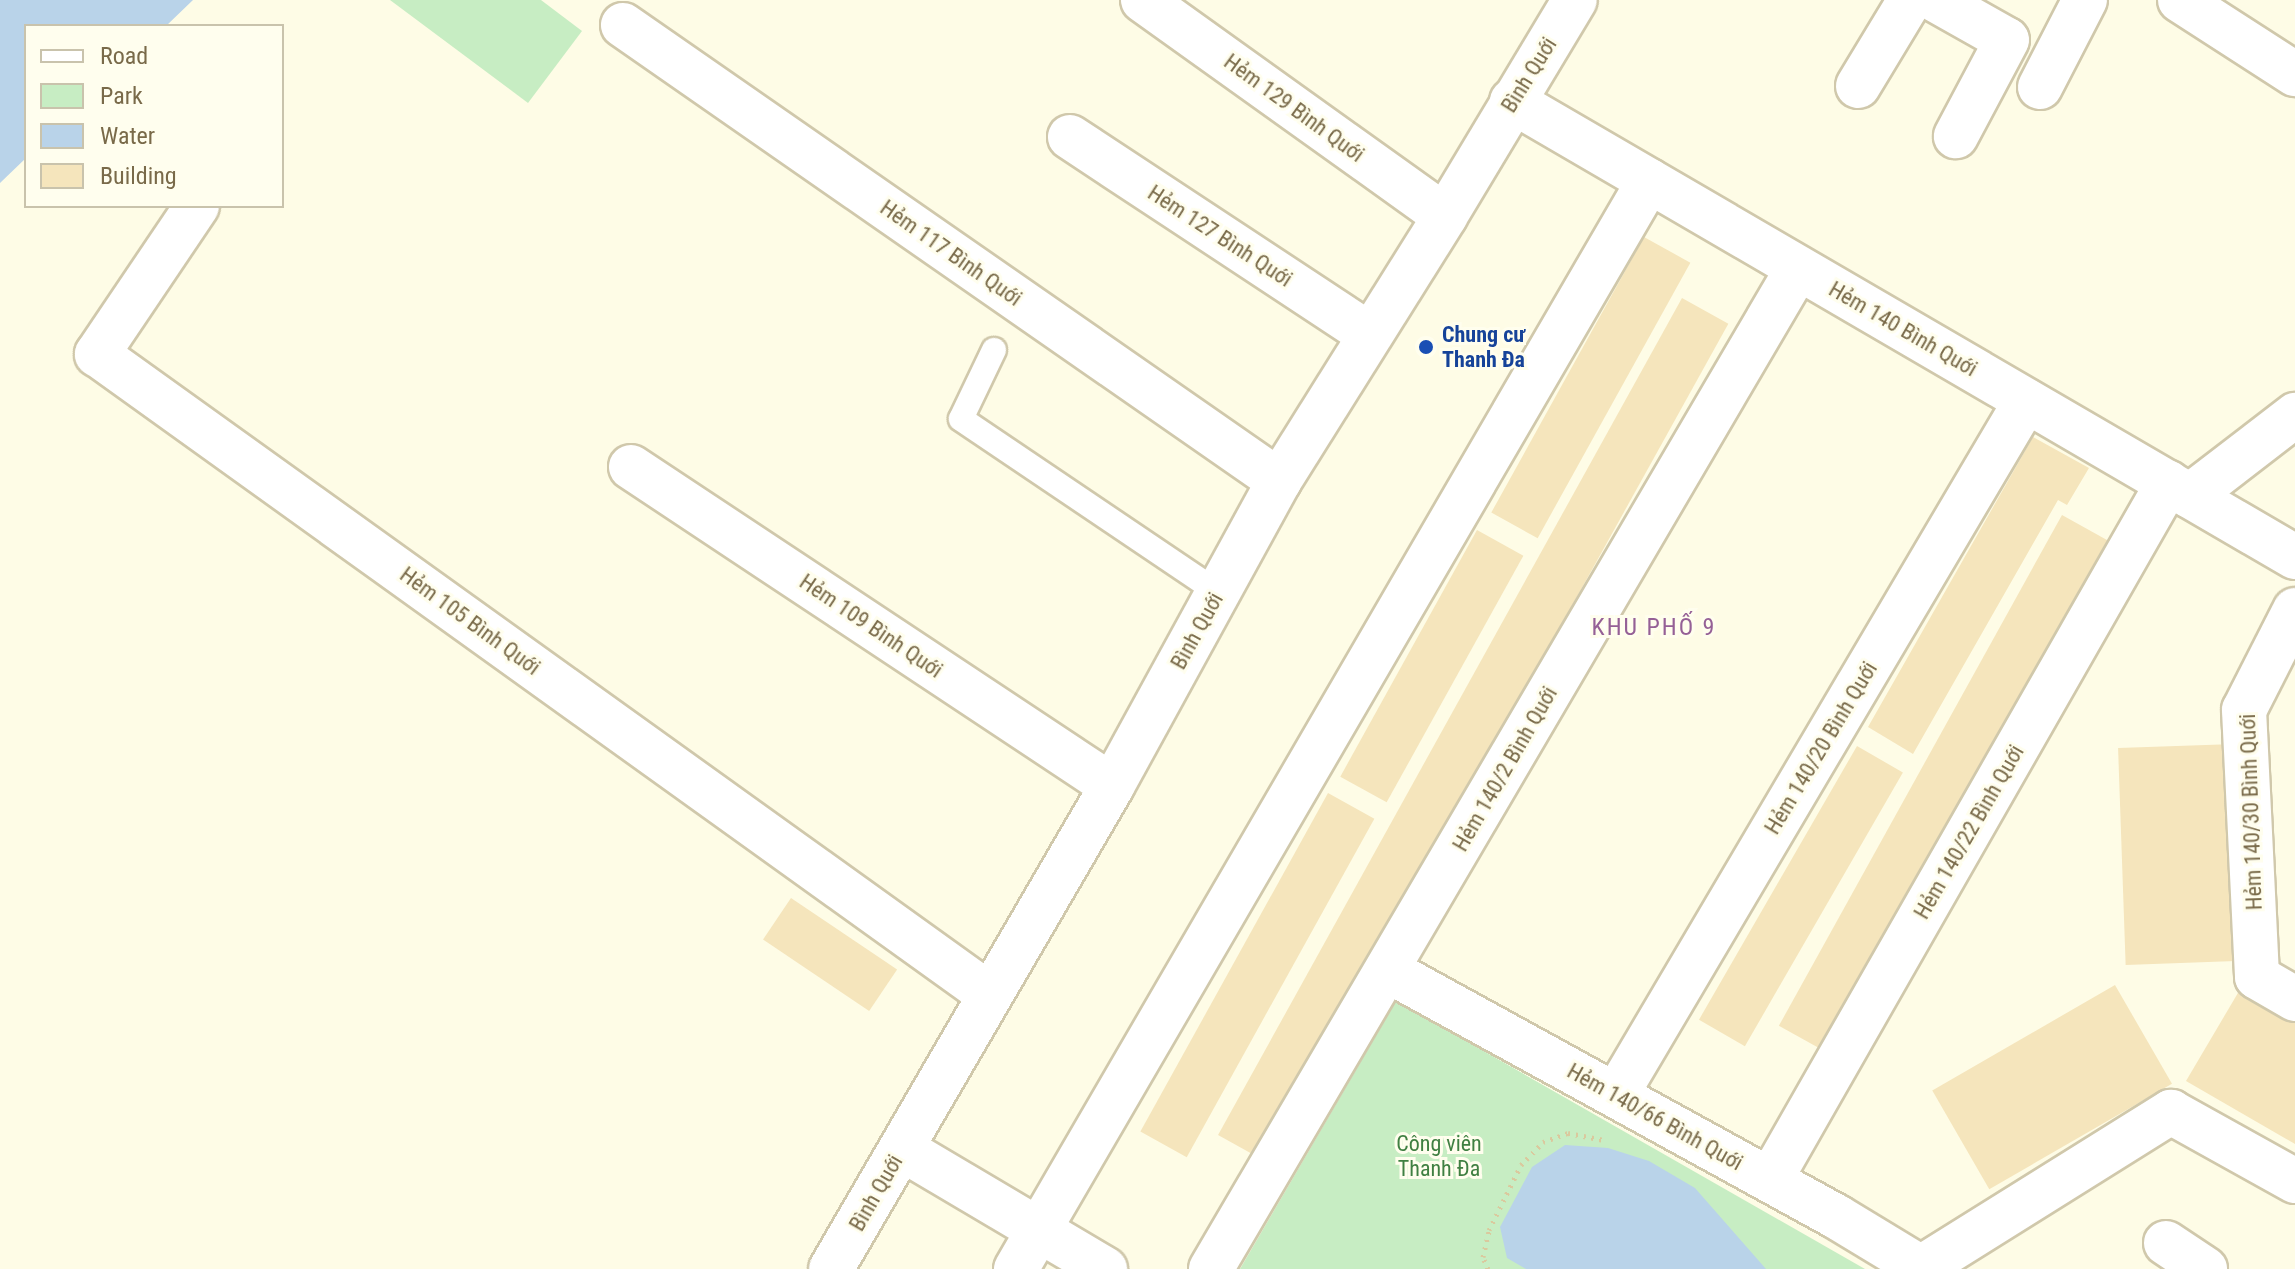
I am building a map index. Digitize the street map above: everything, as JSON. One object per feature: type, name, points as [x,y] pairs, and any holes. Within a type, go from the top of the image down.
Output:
[{"type":"street","name":"Hẻm 129 Bình Quới","points":[[1143,0],[1445,216]]},
{"type":"street","name":"Bình Quới","points":[[831,1269],[1112,786],[1279,481],[1445,216],[1575,0]]},
{"type":"street","points":[[1858,86],[1910,0]]},
{"type":"street","points":[[1936,0],[2007,40],[1956,136]]},
{"type":"street","points":[[2040,87],[2085,0]]},
{"type":"street","points":[[2180,0],[2295,74]]},
{"type":"street","name":"Hẻm 117 Bình Quới","points":[[623,25],[1279,481]]},
{"type":"street","name":"Hẻm 140 Bình Quới","points":[[1512,101],[2295,557]]},
{"type":"street","name":"Hẻm 127 Bình Quới","points":[[1070,137],[1370,335]]},
{"type":"street","points":[[1016,1269],[1649,181]]},
{"type":"street","name":"Hẻm 105 Bình Quới","points":[[199,208],[97,354],[990,995]]},
{"type":"street","name":"Hẻm 140/2 Bình Quới","points":[[1211,1269],[1798,268]]},
{"type":"street","name":"Hẻm 140/20 Bình Quới","points":[[1616,1095],[2026,401]]},
{"type":"street","points":[[2179,490],[2295,415]]},
{"type":"street","name":"Hẻm 109 Bình Quới","points":[[631,467],[1112,786]]},
{"type":"street","name":"Hẻm 140/22 Bình Quới","points":[[1770,1180],[2179,490]]},
{"type":"street","name":"Hẻm 140/30 Bình Quới","points":[[2295,610],[2244,710],[2257,977],[2295,999]]},
{"type":"street","name":"Hẻm 140/66 Bình Quới","points":[[1387,970],[1770,1180],[1922,1268],[2171,1112],[2295,1181]]},
{"type":"street","points":[[902,1149],[1105,1269]]},
{"type":"street","points":[[2166,1243],[2205,1269]]},
{"type":"lane","points":[[994,350],[961,419],[1219,593]]},
{"type":"path","points":[[1488,1269],[1483,1257],[1489,1230],[1521,1165],[1543,1142],[1568,1133],[1606,1140]]},
{"type":"green space","points":[[390,0],[541,0],[582,31],[528,103]]},
{"type":"green space","name":"Công viên Thanh Đa","points":[[1396,1001],[1865,1269],[1240,1269]]},
{"type":"water","points":[[0,0],[193,0],[168,24],[24,24],[24,160],[0,183]]},
{"type":"water","points":[[1565,1145],[1608,1148],[1649,1161],[1695,1188],[1766,1269],[1526,1269],[1507,1258],[1500,1227],[1532,1167]]},
{"type":"building","points":[[1644,237],[1690,263],[1538,538],[1491,513]]},
{"type":"building","points":[[1682,298],[1728,324],[1264,1161],[1218,1135]]},
{"type":"building","points":[[2033,437],[2089,468],[2067,505],[2058,500],[1913,754],[1868,727]]},
{"type":"building","points":[[2062,515],[2109,541],[1826,1052],[1779,1026]]},
{"type":"building","points":[[1477,530],[1523,556],[1387,802],[1340,777]]},
{"type":"building","points":[[2235,744],[2243,961],[2126,965],[2118,748]]},
{"type":"building","points":[[1857,746],[1903,772],[1745,1046],[1699,1020]]},
{"type":"building","points":[[1328,793],[1374,819],[1187,1157],[1140,1131]]},
{"type":"building","points":[[791,898],[897,970],[869,1011],[763,939]]},
{"type":"building","points":[[2245,981],[2295,1010],[2295,1144],[2186,1081]]},
{"type":"building","points":[[2115,985],[2172,1084],[1989,1189],[1932,1090]]},
{"type":"place","name":"Chung cư Thanh Đa","points":[[1426,347]]},
{"type":"district","name":"KHU PHỐ 9","points":[[1654,628]]}]
